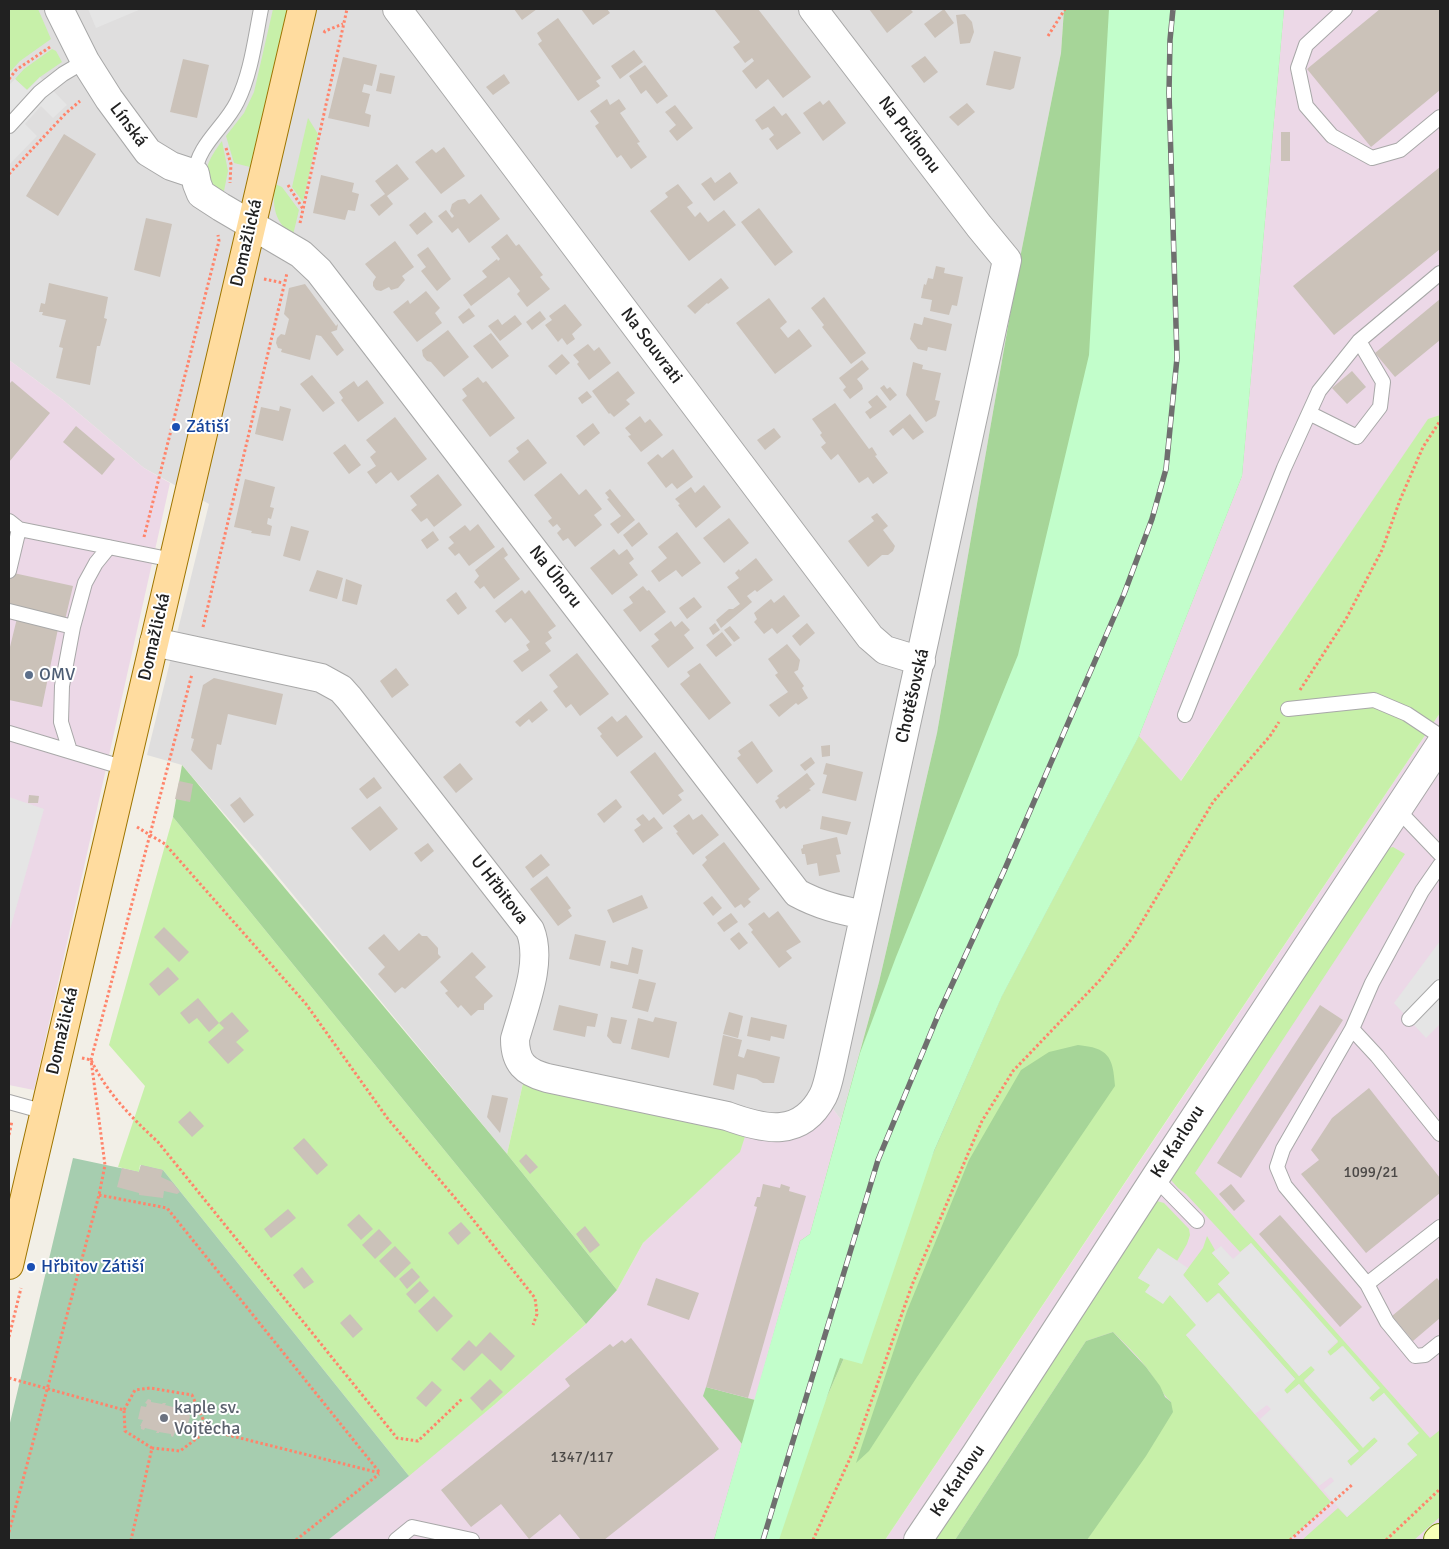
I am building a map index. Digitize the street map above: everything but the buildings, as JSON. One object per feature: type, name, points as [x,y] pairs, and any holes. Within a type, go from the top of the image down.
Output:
[{"type":"main road","name":"Domažlická","points":[[9,1265],[302,9]]},
{"type":"street","name":"Na Souvrati","points":[[397,9],[870,637],[885,650],[921,661]]},
{"type":"street","name":"Na Průhonu","points":[[813,9],[1007,260]]},
{"type":"street","name":"Línská","points":[[64,10],[77,66],[109,99],[148,152],[171,166],[195,174]]},
{"type":"street","points":[[195,174],[201,194],[252,224]]},
{"type":"street","name":"Na Úhoru","points":[[252,224],[293,249],[310,261],[319,271],[797,893],[827,908],[864,915]]},
{"type":"street","name":"Chotěšovská","points":[[799,1123],[813,1110],[823,1095],[831,1069],[1007,260]]},
{"type":"street","name":"U Hřbitova","points":[[154,642],[321,678],[341,689],[530,930],[536,951],[535,966],[515,1038],[515,1051],[526,1070],[547,1078],[728,1116],[749,1124],[786,1127],[799,1123]]},
{"type":"street","name":"Ke Karlovu","points":[[918,1540],[1440,745]]},
{"type":"lane","points":[[195,174],[196,163],[202,150],[229,117],[246,82],[261,9]]},
{"type":"lane","points":[[1346,9],[1306,45],[1298,68],[1306,106],[1332,136],[1372,158],[1400,150],[1440,117]]},
{"type":"lane","points":[[9,126],[40,92],[77,66]]},
{"type":"lane","points":[[1185,715],[1284,468],[1319,391],[1359,340],[1440,273]]},
{"type":"lane","points":[[1310,412],[1357,437],[1380,407],[1383,382],[1359,340]]},
{"type":"lane","points":[[9,571],[14,525],[173,560]]},
{"type":"lane","points":[[70,751],[61,722],[62,686],[73,627],[84,583],[96,562],[108,547]]},
{"type":"lane","points":[[9,611],[73,627]]},
{"type":"lane","points":[[1288,709],[1374,700],[1407,714],[1440,736]]},
{"type":"lane","points":[[9,733],[125,768]]},
{"type":"lane","points":[[1397,809],[1440,854]]},
{"type":"lane","points":[[1440,865],[1422,891],[1372,983],[1352,1029],[1283,1149],[1277,1167],[1285,1186],[1367,1284],[1387,1322],[1415,1356],[1425,1355],[1440,1343]]},
{"type":"lane","points":[[1409,1019],[1440,987]]},
{"type":"lane","points":[[1352,1029],[1377,1056],[1440,1134]]},
{"type":"lane","points":[[9,1102],[45,1112]]},
{"type":"lane","points":[[1155,1178],[1197,1220]]},
{"type":"lane","points":[[1367,1284],[1440,1227]]},
{"type":"lane","points":[[396,1540],[412,1527],[472,1540]]},
{"type":"path","points":[[9,1532],[99,1195],[105,1165],[91,1060],[198,651],[279,302],[304,209],[346,9]]},
{"type":"path","points":[[1048,36],[1065,9]]},
{"type":"path","points":[[9,79],[16,70],[57,42],[77,66],[86,97],[66,113],[9,174]]},
{"type":"path","points":[[139,554],[219,241],[218,232]]},
{"type":"path","points":[[814,1540],[856,1445],[912,1285],[982,1121],[1013,1071],[1100,980],[1133,937],[1213,802],[1270,736],[1288,709],[1346,619],[1378,559],[1400,500],[1423,447],[1440,421]]},
{"type":"path","points":[[159,839],[166,844],[306,1004],[388,1119],[517,1274],[534,1298],[538,1314],[533,1325]]},
{"type":"path","points":[[58,1052],[91,1060],[100,1078],[114,1097],[132,1119],[158,1142],[397,1438],[418,1440],[463,1398]]},
{"type":"path","points":[[99,1195],[167,1208],[380,1473]]},
{"type":"path","points":[[9,1378],[124,1410]]},
{"type":"path","points":[[150,1388],[192,1395],[208,1430],[180,1451],[152,1448],[125,1431],[124,1410],[135,1390],[150,1388]]},
{"type":"path","points":[[208,1430],[380,1473]]},
{"type":"path","points":[[131,1540],[152,1448]]},
{"type":"path","points":[[296,1540],[380,1473]]},
{"type":"path","points":[[1290,1540],[1353,1484]]},
{"type":"path","points":[[1386,1540],[1440,1489]]},
{"type":"shaded area","points":[[9,9],[1064,9],[1061,53],[1019,263],[937,733],[879,982],[841,1120],[823,1095],[799,1123],[526,1070],[507,1154],[262,857],[182,765],[147,755],[209,504],[144,468],[63,400],[9,360]]},
{"type":"shaded area","points":[[88,9],[141,9],[96,28]]},
{"type":"shaded area","points":[[1284,9],[1440,9],[1440,415],[1428,420],[1180,782],[1139,736],[1242,476]]},
{"type":"shaded area","points":[[40,77],[67,105],[53,118],[41,106],[25,124],[37,136],[9,165],[9,85],[15,79],[27,90]]},
{"type":"shaded area","points":[[9,360],[63,400],[144,468],[170,483],[34,1090],[9,1085]]},
{"type":"shaded area","points":[[1440,713],[1440,1540],[885,1540],[1164,1125]]},
{"type":"shaded area","points":[[9,797],[44,809],[9,933]]},
{"type":"shaded area","points":[[1440,941],[1440,1024],[1426,1038],[1394,1003]]},
{"type":"shaded area","points":[[823,1095],[841,1120],[810,1234],[752,1540],[328,1540],[494,1405],[586,1324],[617,1290],[643,1243],[739,1152],[749,1124],[773,1127]]},
{"type":"shaded area","points":[[1251,1243],[1338,1341],[1327,1351],[1330,1356],[1343,1346],[1380,1388],[1369,1398],[1373,1402],[1384,1393],[1419,1433],[1407,1444],[1417,1455],[1347,1517],[1323,1490],[1334,1481],[1331,1477],[1319,1486],[1260,1419],[1271,1409],[1267,1405],[1255,1414],[1186,1335],[1196,1325],[1170,1295],[1163,1304],[1145,1292],[1150,1285],[1138,1278],[1158,1248],[1188,1268],[1183,1275],[1207,1303],[1219,1293],[1295,1379],[1284,1390],[1287,1394],[1299,1384],[1359,1451],[1347,1461],[1351,1466],[1378,1441],[1374,1437],[1363,1448],[1304,1381],[1315,1370],[1311,1366],[1299,1376],[1218,1284],[1230,1273],[1212,1253],[1221,1246],[1233,1259]]},
{"type":"green space","points":[[11,9],[38,9],[51,39],[20,61],[9,73],[9,12]]},
{"type":"green space","points":[[273,9],[287,9],[250,167],[234,163],[226,136],[244,113],[254,92]]},
{"type":"green space","points":[[1064,9],[1284,9],[1242,476],[1139,736],[1002,996],[813,1429],[714,1540],[742,1444],[703,1396],[706,1387],[755,1400],[800,1241],[810,1234],[879,982],[937,733],[1019,263],[1061,53]]},
{"type":"green space","points":[[1109,9],[1284,9],[1242,476],[1139,736],[1002,996],[934,1151],[862,1364],[840,1358],[779,1540],[714,1540],[800,1241],[810,1234],[860,1053],[896,957],[1018,655],[1089,355]]},
{"type":"green space","points":[[52,49],[56,51],[62,62],[40,77],[27,90],[15,79],[24,69]]},
{"type":"green space","points":[[308,118],[318,134],[303,202],[292,187]]},
{"type":"green space","points":[[222,141],[228,171],[224,191],[209,182],[207,176],[209,162]]},
{"type":"green space","points":[[275,184],[282,187],[299,210],[293,235],[278,219],[274,206]]},
{"type":"green space","points":[[1440,415],[1440,713],[885,1540],[759,1540],[813,1429],[1002,996],[1139,736],[1181,781],[1428,419]]},
{"type":"green space","points":[[182,765],[507,1154],[617,1290],[586,1324],[173,817]]},
{"type":"green space","points":[[173,817],[586,1324],[494,1405],[409,1476],[163,1170],[140,1165],[139,1172],[118,1167],[145,1086],[109,1045]]},
{"type":"green space","points":[[1393,847],[1405,854],[1195,1173],[1430,1438],[1440,1430],[1440,1517],[1414,1540],[1302,1540],[1338,1508],[1347,1517],[1417,1455],[1407,1444],[1384,1393],[1373,1402],[1369,1398],[1379,1388],[1342,1346],[1331,1356],[1327,1352],[1338,1342],[1251,1243],[1240,1252],[1186,1194],[1178,1188],[1171,1180],[1172,1169],[1381,850]]},
{"type":"green space","points":[[1078,1045],[1096,1048],[1107,1055],[1113,1067],[1115,1086],[917,1377],[869,1451],[856,1463],[907,1311],[969,1160],[1021,1070],[1049,1052]]},
{"type":"green space","points":[[526,1070],[749,1124],[740,1152],[643,1243],[617,1290],[507,1154]]},
{"type":"green space","points":[[73,1158],[139,1172],[141,1165],[163,1170],[409,1476],[328,1540],[9,1540],[9,1427]]},
{"type":"green space","points":[[1157,1201],[1164,1203],[1189,1229],[1190,1235],[1177,1261],[1157,1250],[1138,1278],[1170,1295],[1197,1325],[1186,1335],[1331,1502],[1289,1540],[1087,1540],[1171,1402],[1142,1362],[1113,1332],[1086,1341],[955,1540],[930,1540],[1147,1206]]},
{"type":"green space","points":[[1207,1236],[1215,1250],[1212,1253],[1230,1273],[1218,1284],[1299,1376],[1311,1365],[1315,1370],[1304,1380],[1363,1447],[1375,1437],[1378,1441],[1351,1466],[1347,1461],[1358,1451],[1299,1384],[1287,1394],[1284,1390],[1295,1379],[1218,1293],[1207,1303],[1183,1275],[1203,1248]]},
{"type":"green space","points":[[1113,1332],[1146,1367],[1160,1386],[1165,1397],[1171,1402],[1173,1412],[1146,1456],[1087,1540],[955,1540],[1086,1341]]},
{"type":"railway","points":[[763,1540],[878,1160],[939,1013],[1004,871],[1124,594],[1152,519],[1166,469],[1177,358],[1169,93],[1170,40],[1173,9]]},
{"type":"place","name":"Zátiší","points":[[176,427]]},
{"type":"place","name":"OMV","points":[[29,675]]},
{"type":"place","name":"Hřbitov Zátiší","points":[[31,1267]]},
{"type":"place","name":"kaple sv. Vojtěcha","points":[[164,1418]]}]
